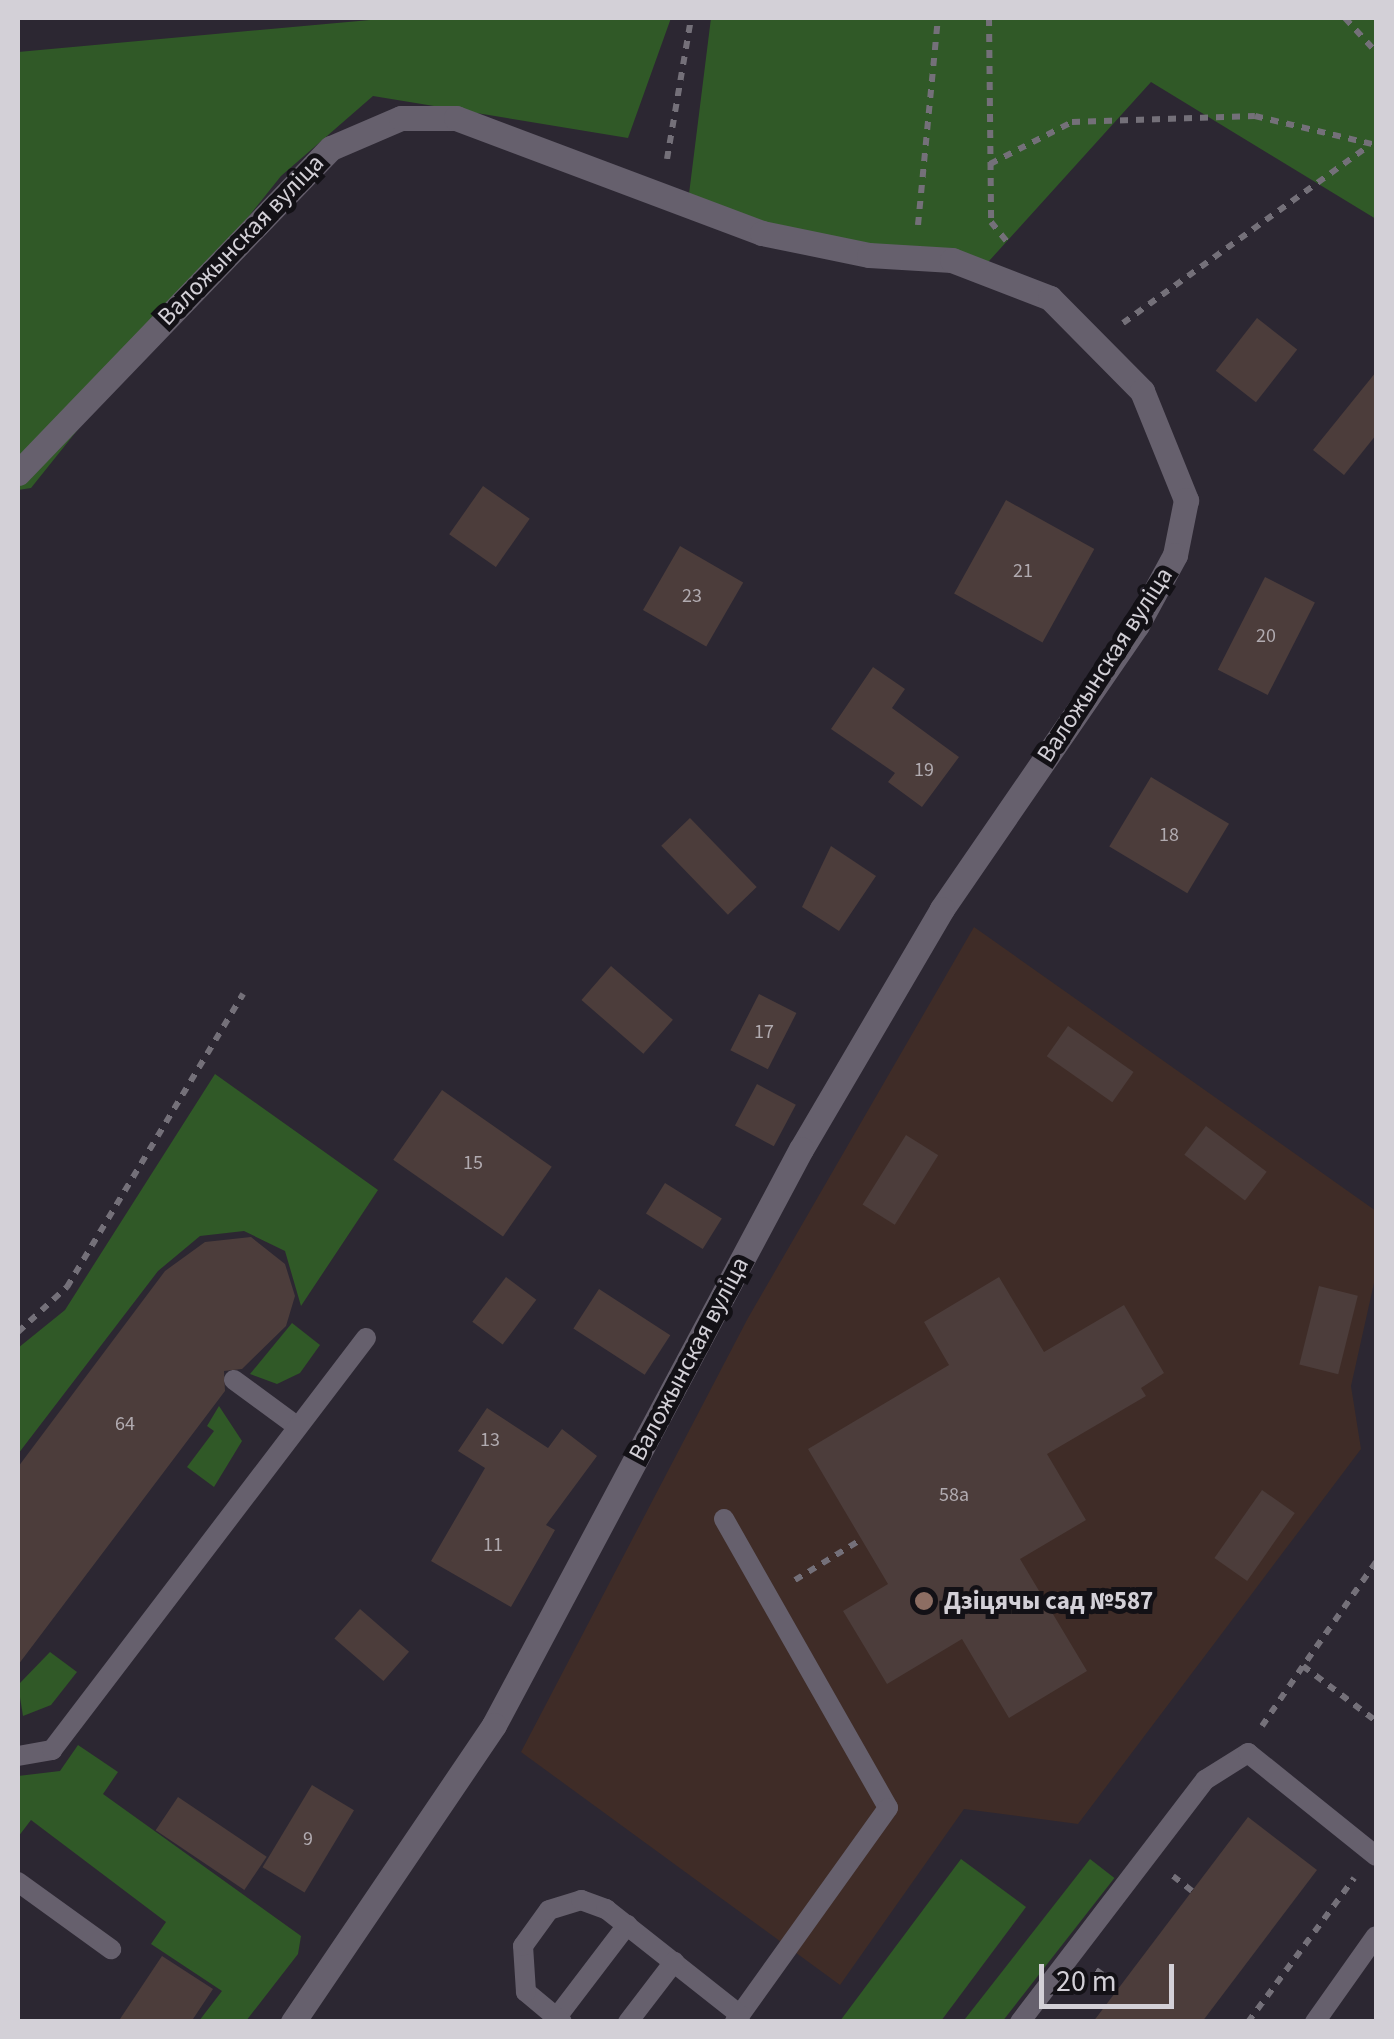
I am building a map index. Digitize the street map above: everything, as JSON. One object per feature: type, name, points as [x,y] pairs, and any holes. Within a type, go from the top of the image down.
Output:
[{"type":"street","name":"Валожынская вуліца","points":[[18,473],[331,148],[400,118],[456,118],[661,191],[762,233],[915,258],[952,260],[1050,298],[1097,340],[1142,391],[1173,453],[1186,500],[1174,556],[942,909],[801,1149],[494,1725],[293,2022]]},
{"type":"lane","points":[[18,1756],[52,1750],[366,1338]]},
{"type":"lane","points":[[234,1380],[298,1427]]},
{"type":"lane","points":[[627,1925],[559,2019],[526,1992],[520,1968],[534,1926],[580,1900],[627,1925],[738,2018],[888,1808],[724,1519]]},
{"type":"lane","points":[[1020,2022],[1205,1780],[1248,1753],[1376,1856]]},
{"type":"lane","points":[[18,1882],[111,1949]]},
{"type":"lane","points":[[1314,2022],[1376,1936]]},
{"type":"lane","points":[[628,2022],[674,1962]]},
{"type":"path","points":[[661,191],[691,18]]},
{"type":"path","points":[[915,258],[938,18]]},
{"type":"path","points":[[988,18],[991,222],[1050,298]]},
{"type":"path","points":[[1345,18],[1376,52]]},
{"type":"path","points":[[990,164],[1072,122],[1255,116],[1373,145]]},
{"type":"path","points":[[1097,340],[1373,145]]},
{"type":"path","points":[[18,1332],[67,1288],[242,994]]},
{"type":"path","points":[[769,1596],[862,1539]]},
{"type":"path","points":[[1272,1742],[1258,1731],[1376,1562]]},
{"type":"path","points":[[1303,1666],[1376,1721]]},
{"type":"path","points":[[1248,2022],[1357,1873],[1343,1862]]},
{"type":"shaded area","name":"Дзіцячы сад №587","points":[[974,927],[1376,1211],[1376,1274],[1351,1386],[1361,1449],[1078,1824],[964,1809],[840,1985],[521,1752],[748,1318]]},
{"type":"green space","points":[[392,18],[671,18],[628,138],[373,96],[281,176],[31,488],[18,490],[18,52]]},
{"type":"green space","points":[[711,18],[1376,18],[1376,219],[1151,82],[980,271],[869,255],[688,202]]},
{"type":"green space","points":[[215,1074],[378,1190],[301,1306],[285,1251],[244,1231],[200,1236],[158,1271],[18,1454],[18,1348],[65,1310]]},
{"type":"green space","points":[[292,1323],[320,1345],[300,1373],[277,1384],[250,1374]]},
{"type":"green space","points":[[219,1406],[242,1441],[214,1487],[187,1467],[214,1431],[207,1426]]},
{"type":"green space","points":[[50,1652],[77,1672],[51,1705],[23,1716],[18,1685]]},
{"type":"green space","points":[[78,1745],[118,1772],[103,1794],[301,1936],[298,1954],[246,2021],[199,2021],[222,1991],[151,1944],[166,1922],[31,1820],[18,1837],[18,1776],[60,1771]]},
{"type":"green space","points":[[961,1859],[1026,1907],[941,2021],[840,2021]]},
{"type":"green space","points":[[1090,1859],[1114,1878],[1002,2022],[964,2020]]},
{"type":"building","points":[[1257,318],[1297,349],[1256,402],[1216,371]]},
{"type":"building","points":[[1376,372],[1376,435],[1344,475],[1313,450]]},
{"type":"building","points":[[483,486],[530,519],[496,567],[449,534]]},
{"type":"building","points":[[1006,500],[1094,549],[1042,643],[954,594]]},
{"type":"building","points":[[680,546],[743,582],[706,647],[643,610]]},
{"type":"building","points":[[1265,577],[1315,602],[1268,695],[1218,670]]},
{"type":"building","points":[[873,667],[905,689],[892,708],[959,757],[922,807],[888,782],[895,773],[831,729]]},
{"type":"building","points":[[1151,777],[1229,824],[1187,893],[1109,846]]},
{"type":"building","points":[[690,818],[757,887],[728,915],[661,846]]},
{"type":"building","points":[[831,846],[876,876],[839,931],[802,907]]},
{"type":"building","points":[[611,966],[673,1020],[643,1054],[581,1000]]},
{"type":"building","points":[[759,994],[796,1013],[768,1069],[730,1050]]},
{"type":"building","points":[[1068,1026],[1134,1072],[1112,1102],[1047,1056]]},
{"type":"building","points":[[757,1084],[796,1105],[774,1146],[735,1125]]},
{"type":"building","points":[[442,1090],[552,1167],[503,1236],[393,1160]]},
{"type":"building","points":[[1206,1126],[1267,1172],[1245,1200],[1184,1155]]},
{"type":"building","points":[[906,1135],[938,1155],[895,1225],[863,1205]]},
{"type":"building","points":[[665,1183],[722,1219],[703,1249],[646,1214]]},
{"type":"building","points":[[251,1237],[285,1264],[295,1296],[286,1326],[242,1369],[224,1371],[225,1391],[18,1665],[18,1467],[165,1271],[205,1242]]},
{"type":"building","points":[[506,1277],[536,1300],[503,1345],[472,1322]]},
{"type":"building","points":[[999,1277],[1044,1352],[1124,1305],[1164,1373],[1141,1388],[1146,1396],[1047,1454],[1086,1520],[1020,1559],[1087,1671],[1009,1718],[962,1639],[887,1684],[843,1611],[888,1584],[808,1449],[949,1365],[924,1322]]},
{"type":"building","points":[[1319,1286],[1358,1296],[1338,1374],[1299,1365]]},
{"type":"building","points":[[599,1289],[670,1335],[645,1375],[573,1328]]},
{"type":"building","points":[[487,1408],[548,1448],[562,1429],[597,1456],[546,1525],[555,1530],[511,1607],[431,1561],[485,1468],[458,1451]]},
{"type":"building","points":[[1262,1490],[1295,1513],[1247,1581],[1214,1558]]},
{"type":"building","points":[[360,1609],[409,1652],[383,1681],[334,1638]]},
{"type":"building","points":[[312,1785],[354,1810],[305,1893],[263,1867]]},
{"type":"building","points":[[178,1797],[267,1857],[244,1890],[156,1830]]},
{"type":"building","points":[[1248,1817],[1317,1870],[1202,2022],[1093,2022]]},
{"type":"building","points":[[162,1956],[213,1989],[191,2022],[118,2022]]},
{"type":"place","name":"Дзіцячы сад №587","points":[[924,1601]]}]
